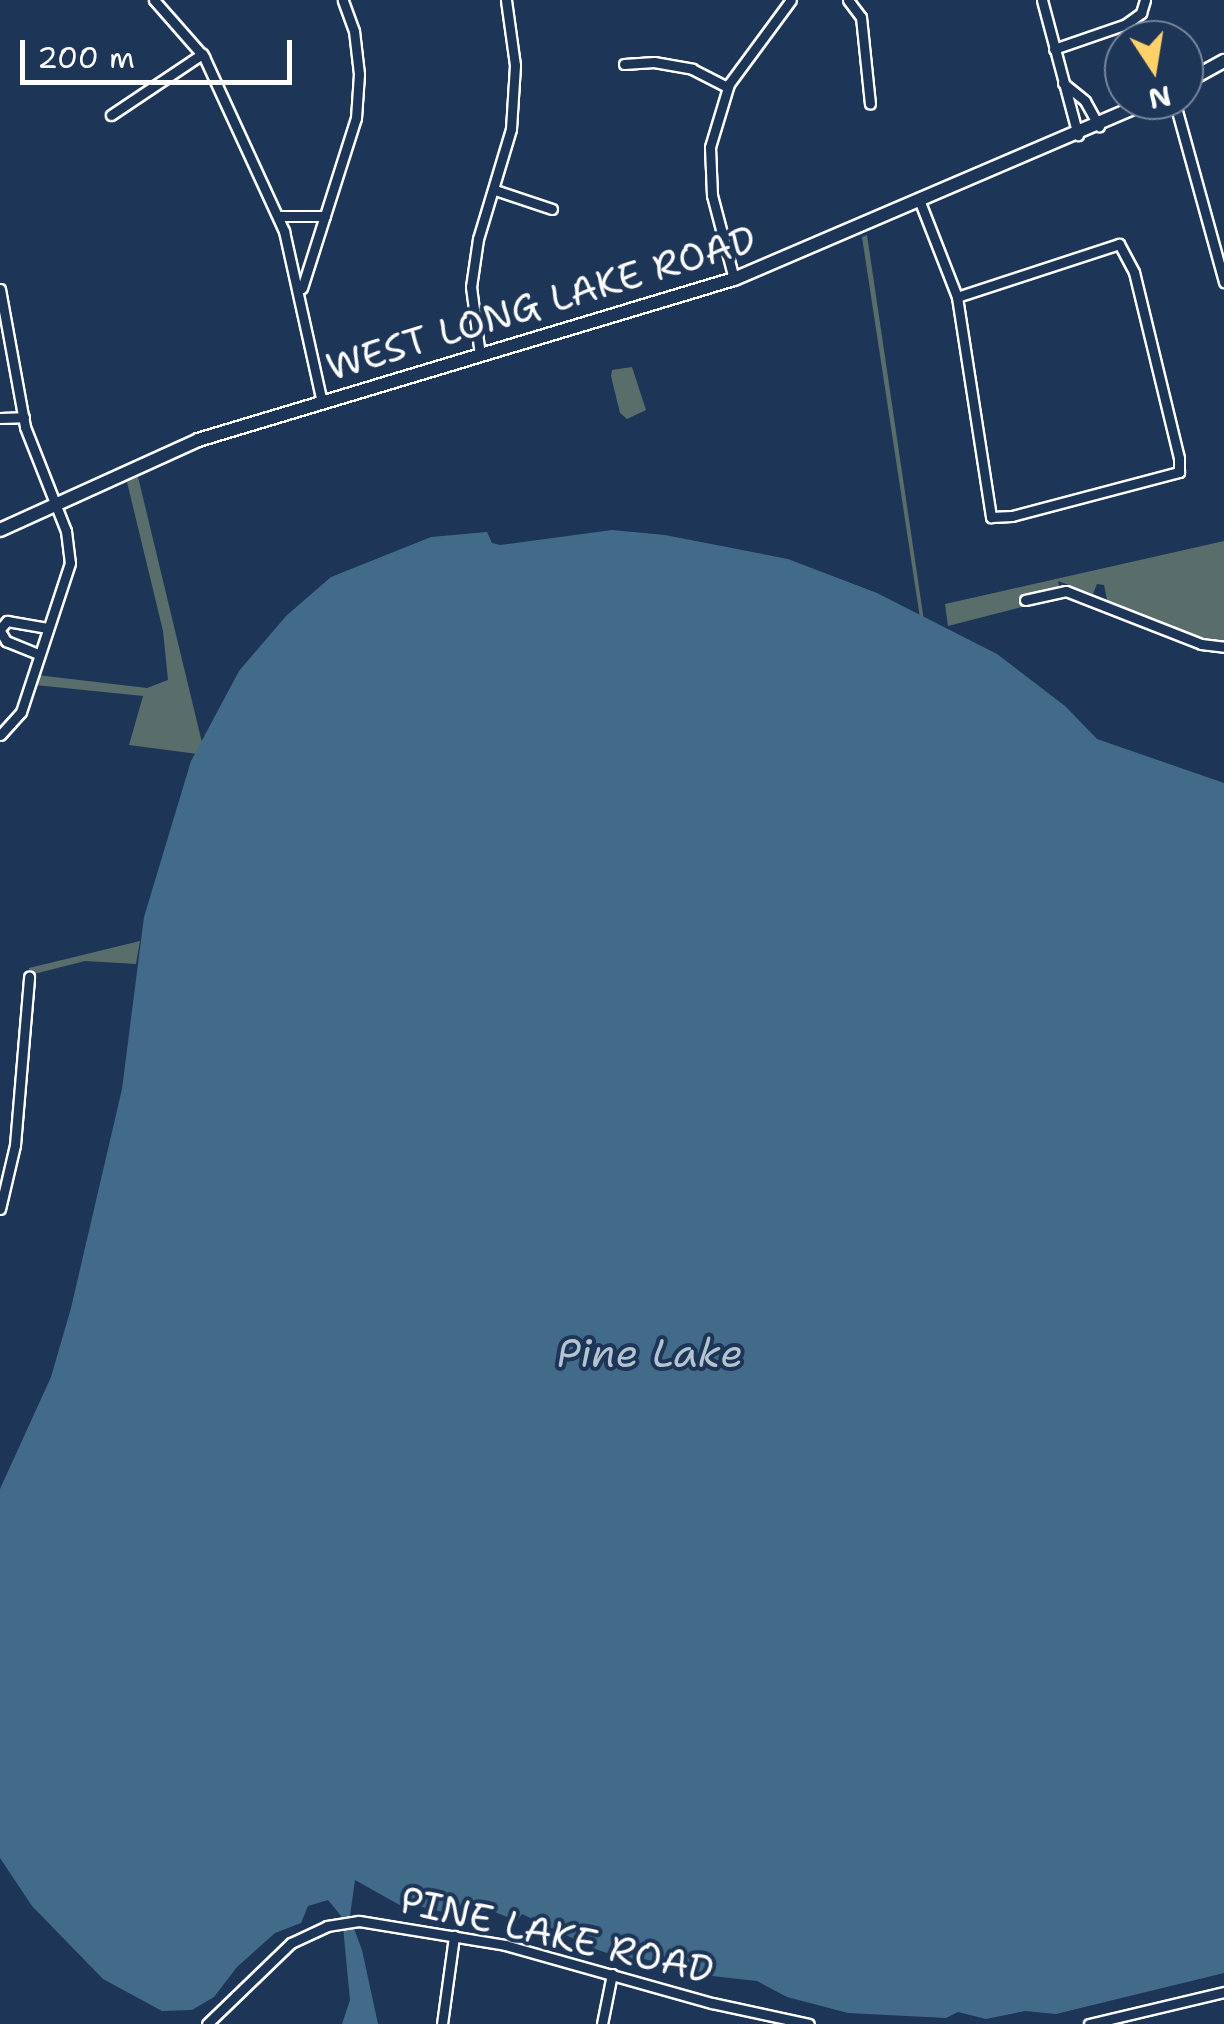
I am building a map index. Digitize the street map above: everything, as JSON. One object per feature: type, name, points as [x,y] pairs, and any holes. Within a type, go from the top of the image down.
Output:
[{"type":"main road","name":"WEST LONG LAKE ROAD","points":[[0,530],[198,440],[734,279],[1111,120]]},
{"type":"street","points":[[154,0],[202,54],[278,216],[301,290],[322,402]]},
{"type":"street","points":[[301,290],[357,103],[354,30],[343,0]]},
{"type":"street","points":[[480,355],[471,288],[478,239],[511,129],[516,65],[506,0]]},
{"type":"street","points":[[734,279],[710,178],[710,148],[727,87],[791,0]]},
{"type":"street","points":[[848,0],[861,17],[870,104]]},
{"type":"street","points":[[1042,0],[1078,135]]},
{"type":"street","points":[[1054,48],[1126,24],[1142,13],[1145,0]]},
{"type":"street","points":[[111,115],[202,54]]},
{"type":"street","points":[[624,64],[654,62],[692,69],[727,87]]},
{"type":"street","points":[[1061,81],[1085,101],[1099,126]]},
{"type":"street","points":[[1179,120],[1224,282]]},
{"type":"street","points":[[495,190],[552,209]]},
{"type":"street","points":[[920,202],[957,297],[991,518],[1012,516],[1179,472],[1180,458],[1134,272],[1119,244],[957,297]]},
{"type":"street","points":[[278,216],[325,216]]},
{"type":"street","points":[[0,288],[24,417],[40,474],[68,540],[70,563],[21,712],[0,734]]},
{"type":"street","points":[[0,418],[24,417]]},
{"type":"street","points":[[1026,600],[1066,591],[1201,644],[1224,647]]},
{"type":"street","points":[[38,654],[6,641],[0,630],[7,622],[47,628]]},
{"type":"street","points":[[0,1209],[14,1144],[29,977]]},
{"type":"street","name":"PINE LAKE ROAD","points":[[206,2024],[274,1956],[320,1928],[368,1922],[454,1936],[809,2024]]},
{"type":"street","points":[[442,2024],[454,1936]]},
{"type":"street","points":[[602,2024],[612,1974]]},
{"type":"street","points":[[1089,2024],[1131,2020],[1224,1992]]},
{"type":"green space","points":[[867,235],[924,621],[920,618],[862,237]]},
{"type":"green space","points":[[632,367],[646,410],[627,419],[620,413],[611,376],[612,370]]},
{"type":"green space","points":[[138,477],[205,755],[129,745],[143,696],[35,685],[37,675],[147,688],[168,680],[163,631],[127,482]]},
{"type":"green space","points":[[1224,541],[1224,642],[1197,636],[1107,600],[1104,585],[1097,584],[1093,594],[1058,581],[1061,597],[948,626],[945,604]]},
{"type":"green space","points":[[140,941],[136,964],[85,961],[30,975],[29,968]]},
{"type":"water","name":"Pine Lake","points":[[612,530],[665,535],[788,559],[877,593],[997,654],[1065,706],[1097,739],[1224,783],[1224,1973],[1056,2014],[1025,2011],[986,2019],[958,2012],[946,2018],[848,2013],[787,1997],[757,1981],[712,1976],[644,1959],[637,1963],[595,1949],[522,1914],[517,1921],[490,1910],[467,1918],[410,1904],[405,1908],[355,1880],[350,1916],[342,1917],[328,1900],[308,1906],[301,1923],[275,1933],[237,1967],[214,1997],[192,2010],[162,2011],[103,1979],[32,1906],[0,1858],[0,1489],[51,1377],[71,1308],[122,1089],[144,917],[191,761],[239,671],[286,616],[331,577],[431,537],[487,532],[492,543],[500,545]]},
{"type":"water","points":[[353,1926],[378,2024],[342,2024],[350,2000],[343,1927]]}]
